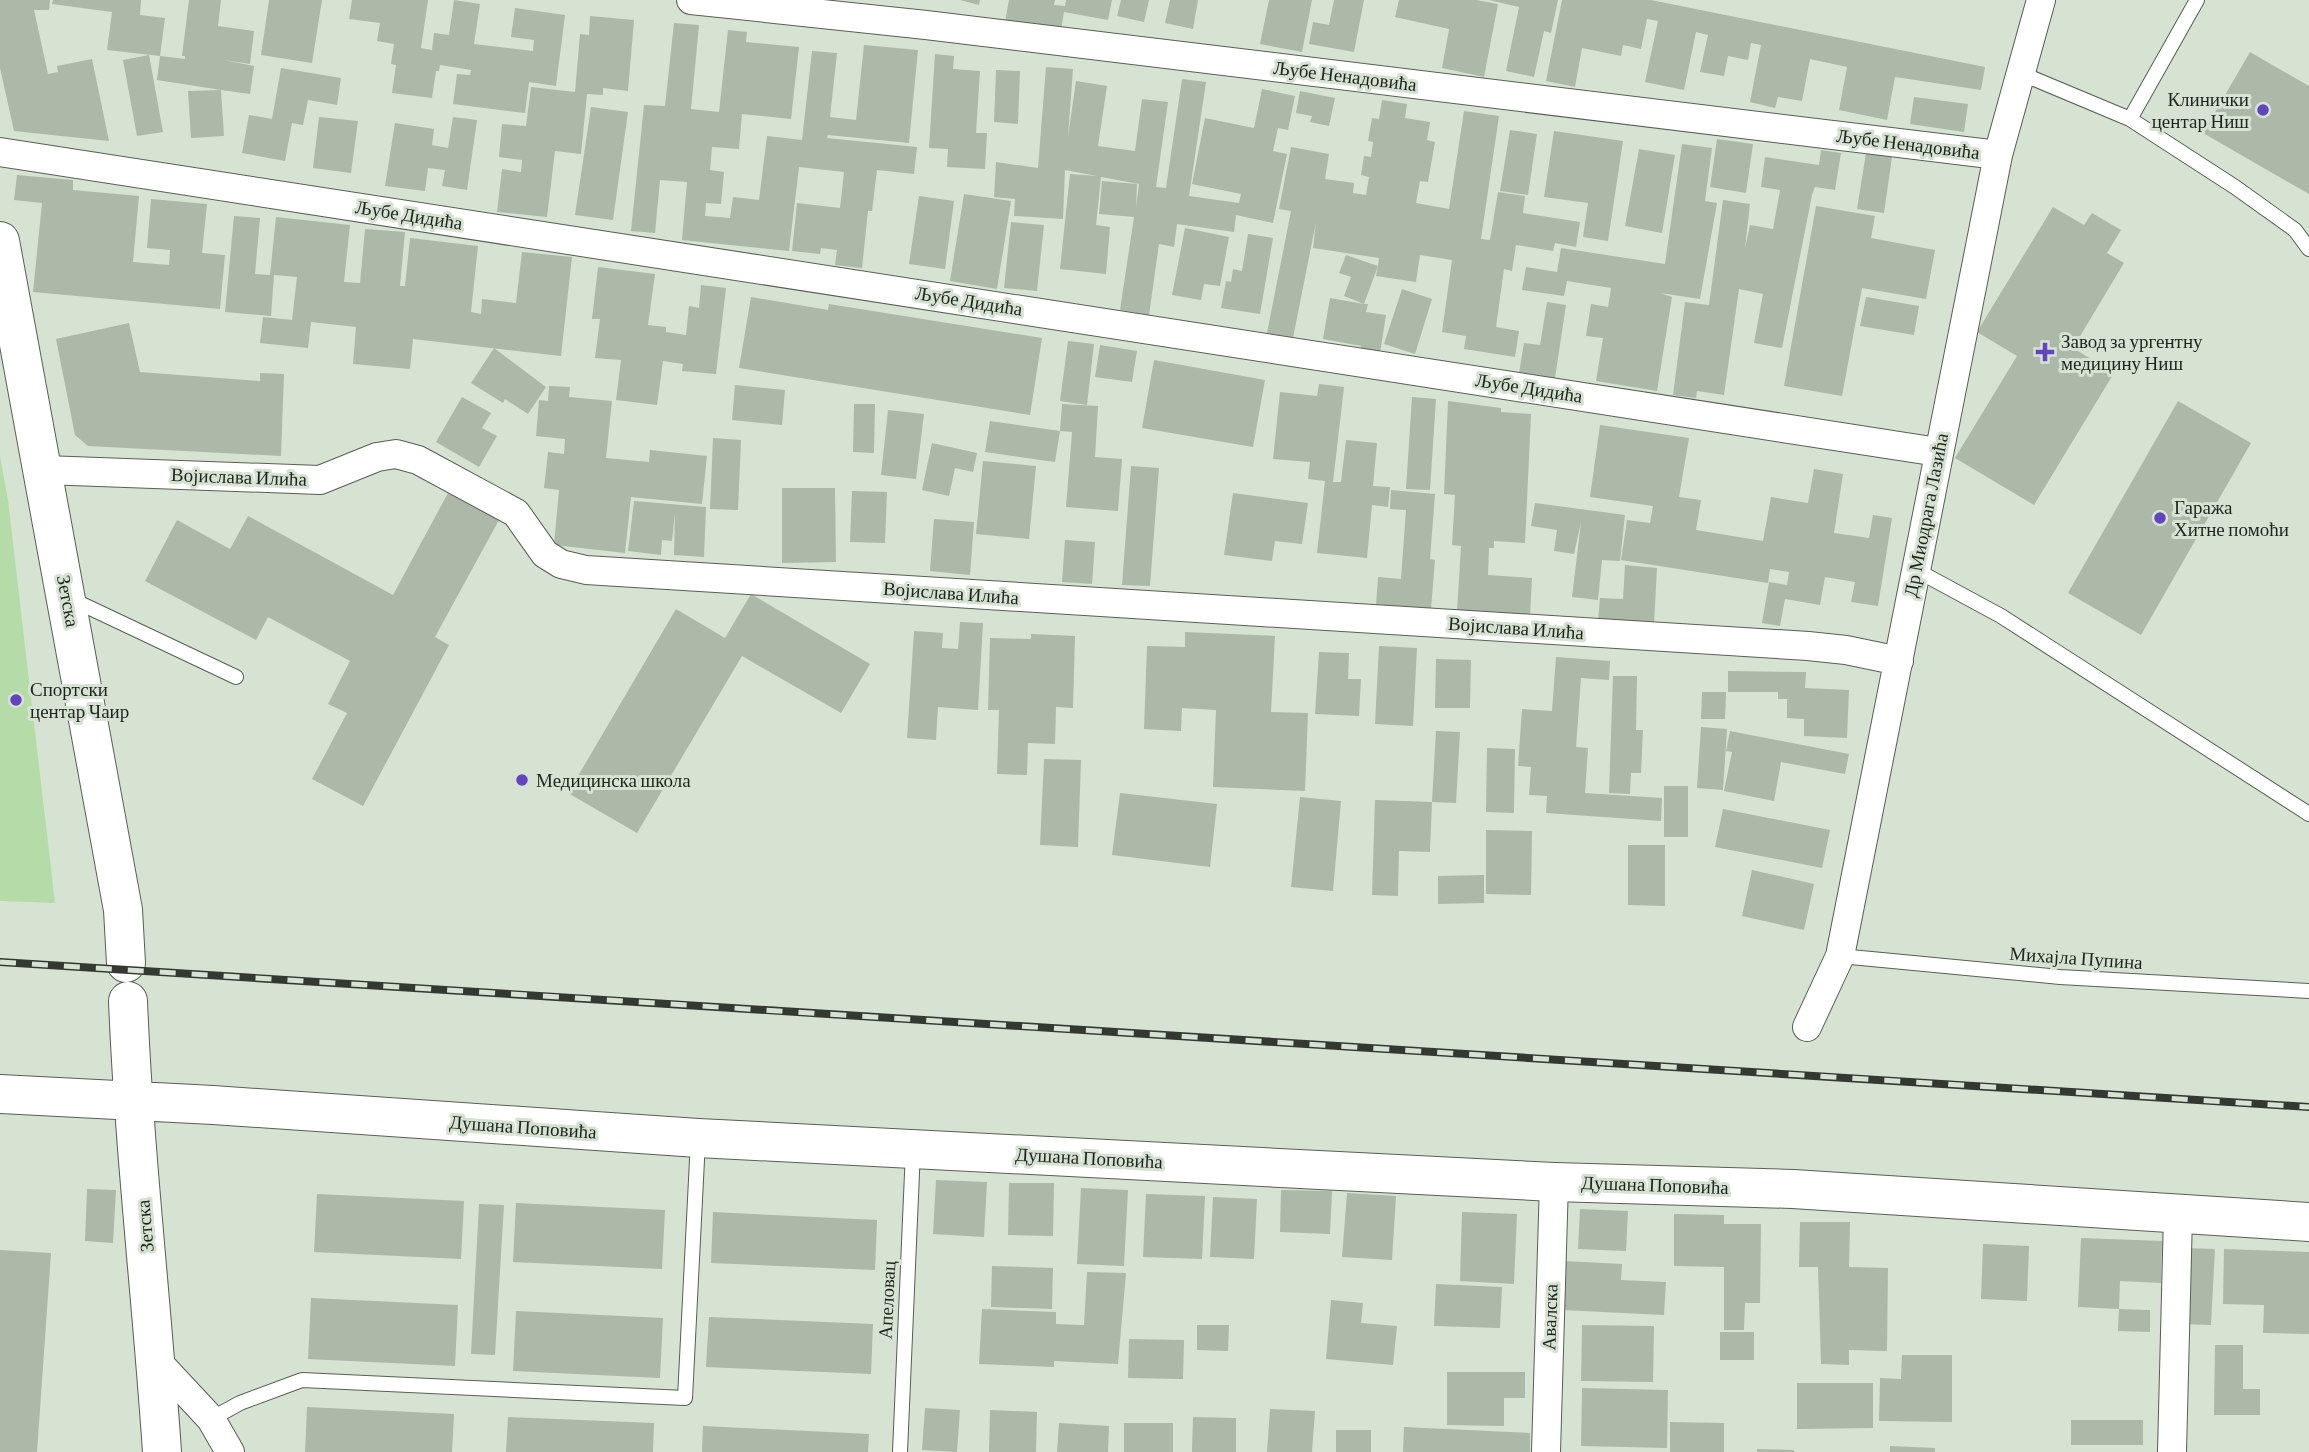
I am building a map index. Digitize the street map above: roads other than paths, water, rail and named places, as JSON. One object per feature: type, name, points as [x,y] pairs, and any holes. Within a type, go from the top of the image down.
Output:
[{"type":"street","name":"Љубе Ненадовића","points":[[691,0],[940,27],[1998,155]]},
{"type":"street","name":"Др Миодрага Лазића","points":[[1807,1027],[1840,956],[1998,155],[2041,0]]},
{"type":"street","name":"Љубе Дидића","points":[[0,152],[1938,452]]},
{"type":"street","name":"Зетска","points":[[0,242],[123,910],[126,962]]},
{"type":"street","name":"Војислава Илића","points":[[44,470],[320,480],[377,457],[396,454],[418,460],[516,513],[545,554],[561,564],[586,570],[1808,646],[1846,650],[1899,662]]},
{"type":"street","name":"Зетска","points":[[128,1001],[132,1102],[143,1194],[162,1452]]},
{"type":"street","name":"Душана Поповића","points":[[0,1094],[698,1139],[1554,1182],[1793,1189],[2309,1222]]},
{"type":"street","name":"Авалска","points":[[1546,1452],[1554,1182]]},
{"type":"street","points":[[2172,1452],[2178,1215]]},
{"type":"street","points":[[156,1360],[211,1419],[230,1452]]},
{"type":"lane","points":[[2130,119],[2197,0]]},
{"type":"lane","points":[[2020,73],[2130,119],[2235,187],[2295,230],[2309,249]]},
{"type":"lane","points":[[1916,570],[2001,616],[2309,814]]},
{"type":"lane","points":[[67,597],[236,677]]},
{"type":"lane","name":"Михајла Пупина","points":[[1840,956],[2060,977],[2309,991]]},
{"type":"lane","points":[[211,1419],[240,1404],[302,1380],[685,1398],[698,1139]]},
{"type":"lane","name":"Апеловац","points":[[900,1452],[913,1150]]},
{"type":"railway","points":[[0,962],[2309,1107]]},
{"type":"place","name":"Клинички центар Ниш","points":[[2263,110]]},
{"type":"place","name":"Завод за ургентну медицину Ниш","points":[[2045,352]]},
{"type":"place","name":"Гаража Хитне помоћи","points":[[2160,518]]},
{"type":"place","name":"Спортски центар Чаир","points":[[16,700]]},
{"type":"place","name":"Медицинска школа","points":[[522,780]]}]
